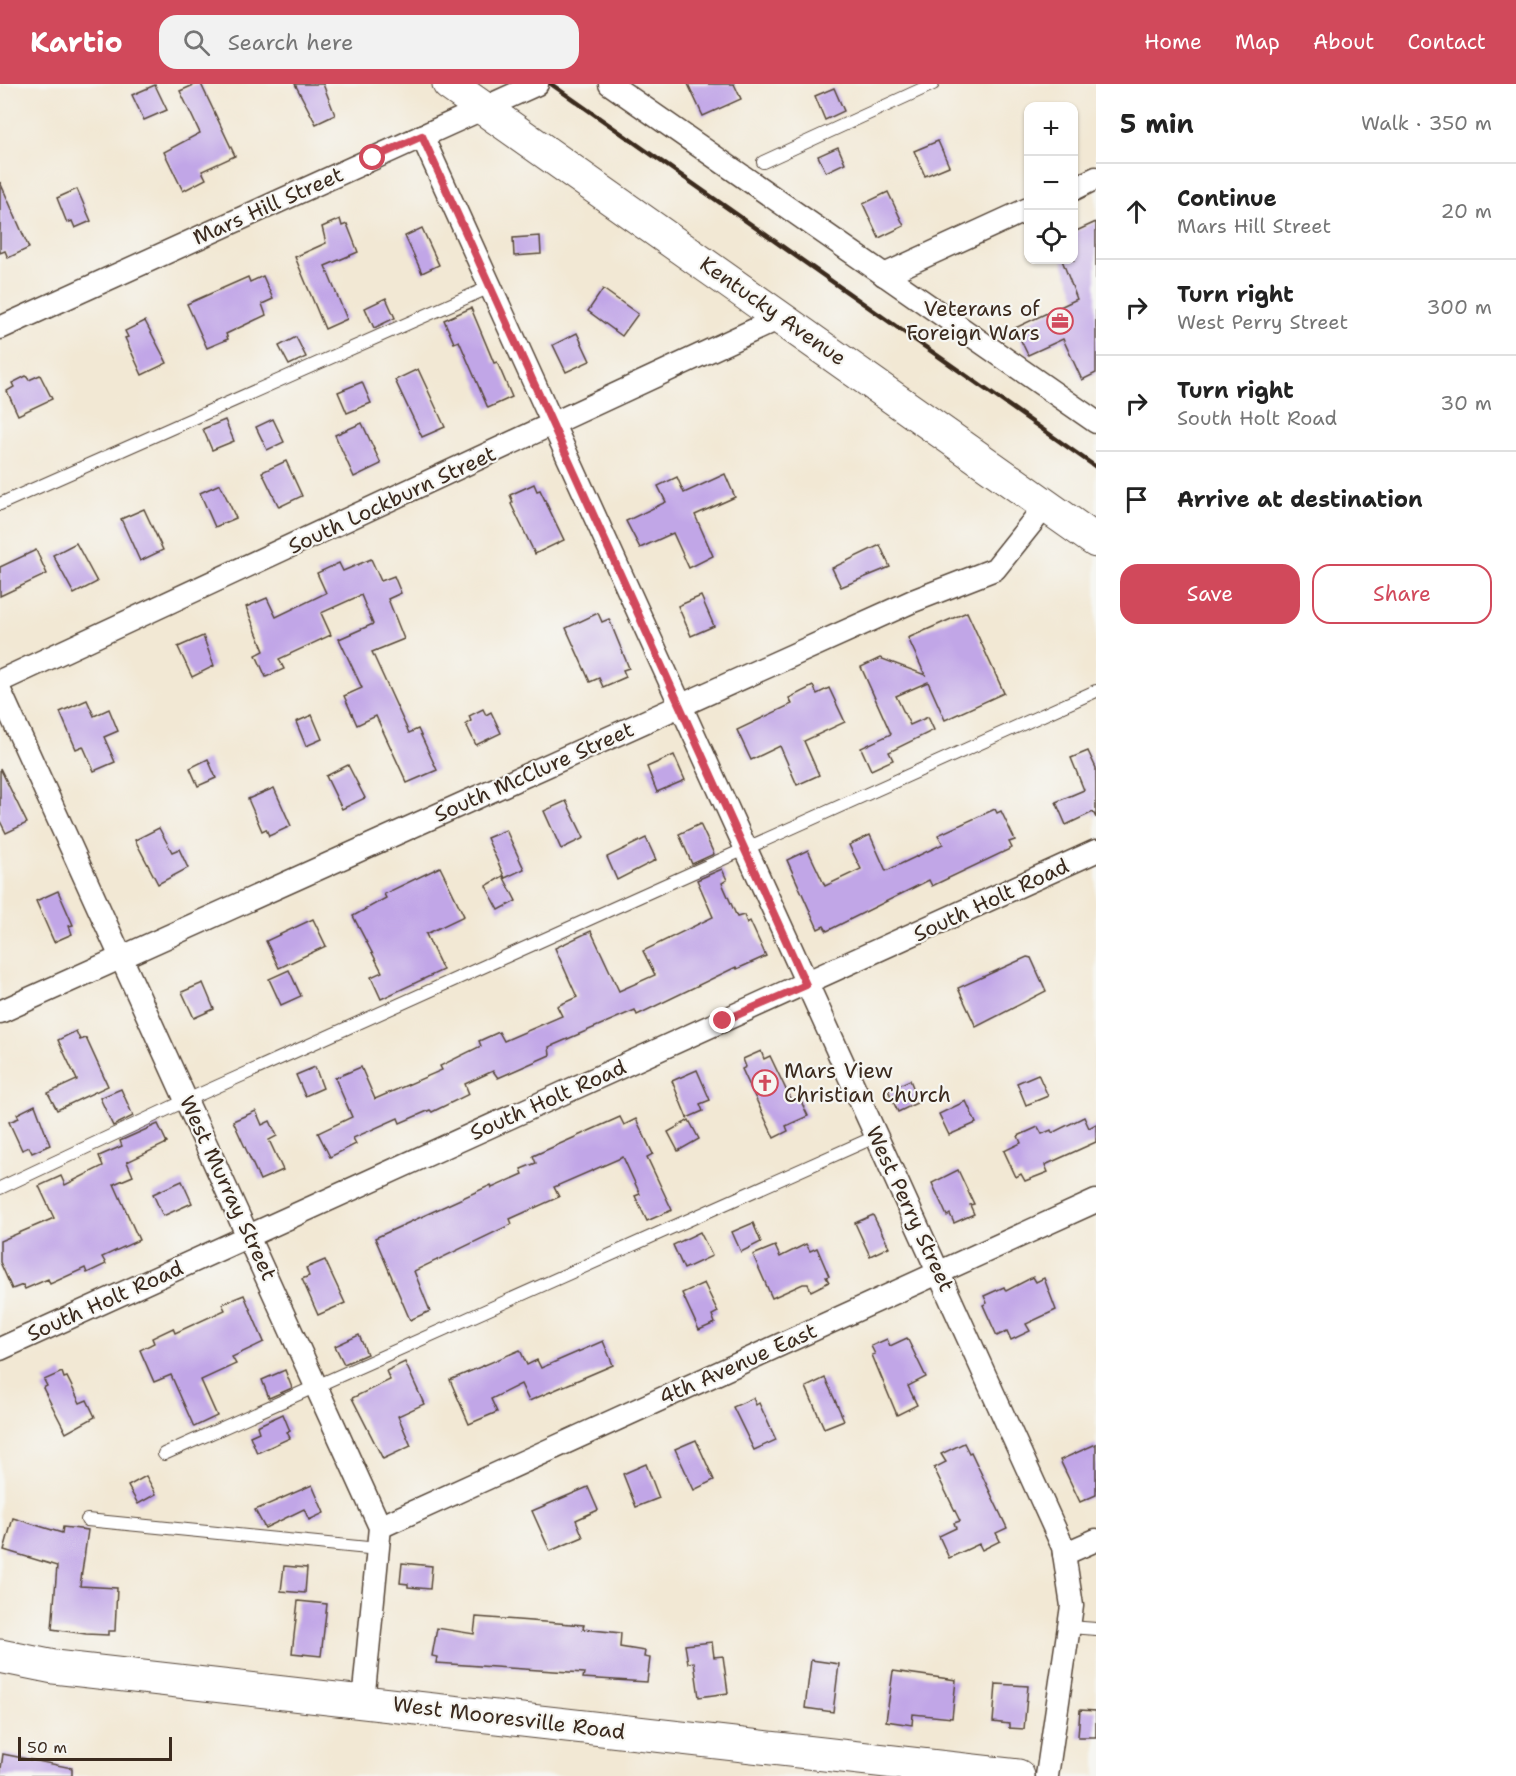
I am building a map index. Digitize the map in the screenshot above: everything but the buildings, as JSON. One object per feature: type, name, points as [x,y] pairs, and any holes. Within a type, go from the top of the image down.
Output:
[{"type":"main road","name":"Kentucky Avenue","points":[[449,84],[782,317],[1096,541]]},
{"type":"main road","name":"West Mooresville Road","points":[[0,1656],[54,1667],[363,1701],[970,1774],[1018,1776]]},
{"type":"street","name":"Mars Hill Street","points":[[0,328],[537,84]]},
{"type":"street","points":[[610,84],[1096,422]]},
{"type":"street","name":"West Perry Street","points":[[422,136],[806,985],[940,1272],[1064,1554],[1071,1589],[1070,1627],[1047,1776]]},
{"type":"street","points":[[1078,187],[1096,178]]},
{"type":"street","points":[[884,275],[1027,210]]},
{"type":"street","name":"South Lockburn Street","points":[[0,681],[782,317]]},
{"type":"street","name":"South McClure Street","points":[[0,1012],[913,601],[995,569],[1046,505]]},
{"type":"street","name":"West Murray Street","points":[[0,691],[317,1386],[379,1538],[363,1701]]},
{"type":"street","name":"South Holt Road","points":[[0,1349],[806,985],[1096,851]]},
{"type":"street","name":"4th Avenue East","points":[[379,1538],[940,1272],[1096,1201]]},
{"type":"street","points":[[1064,1554],[1096,1540]]},
{"type":"lane","points":[[763,162],[933,84]]},
{"type":"lane","points":[[0,504],[490,287]]},
{"type":"lane","points":[[0,1188],[187,1100],[1096,691]]},
{"type":"lane","points":[[164,1454],[877,1137]]},
{"type":"lane","points":[[87,1520],[379,1538]]},
{"type":"lane","points":[[1070,1627],[1096,1629]]},
{"type":"railway","points":[[551,84],[1096,467]]},
{"type":"place","name":"Veterans of Foreign Wars","points":[[1060,321]]},
{"type":"place","name":"Mars View Christian Church","points":[[765,1083]]},
{"type":"route","points":[[373,158],[422,136],[806,985],[723,1021]]}]
